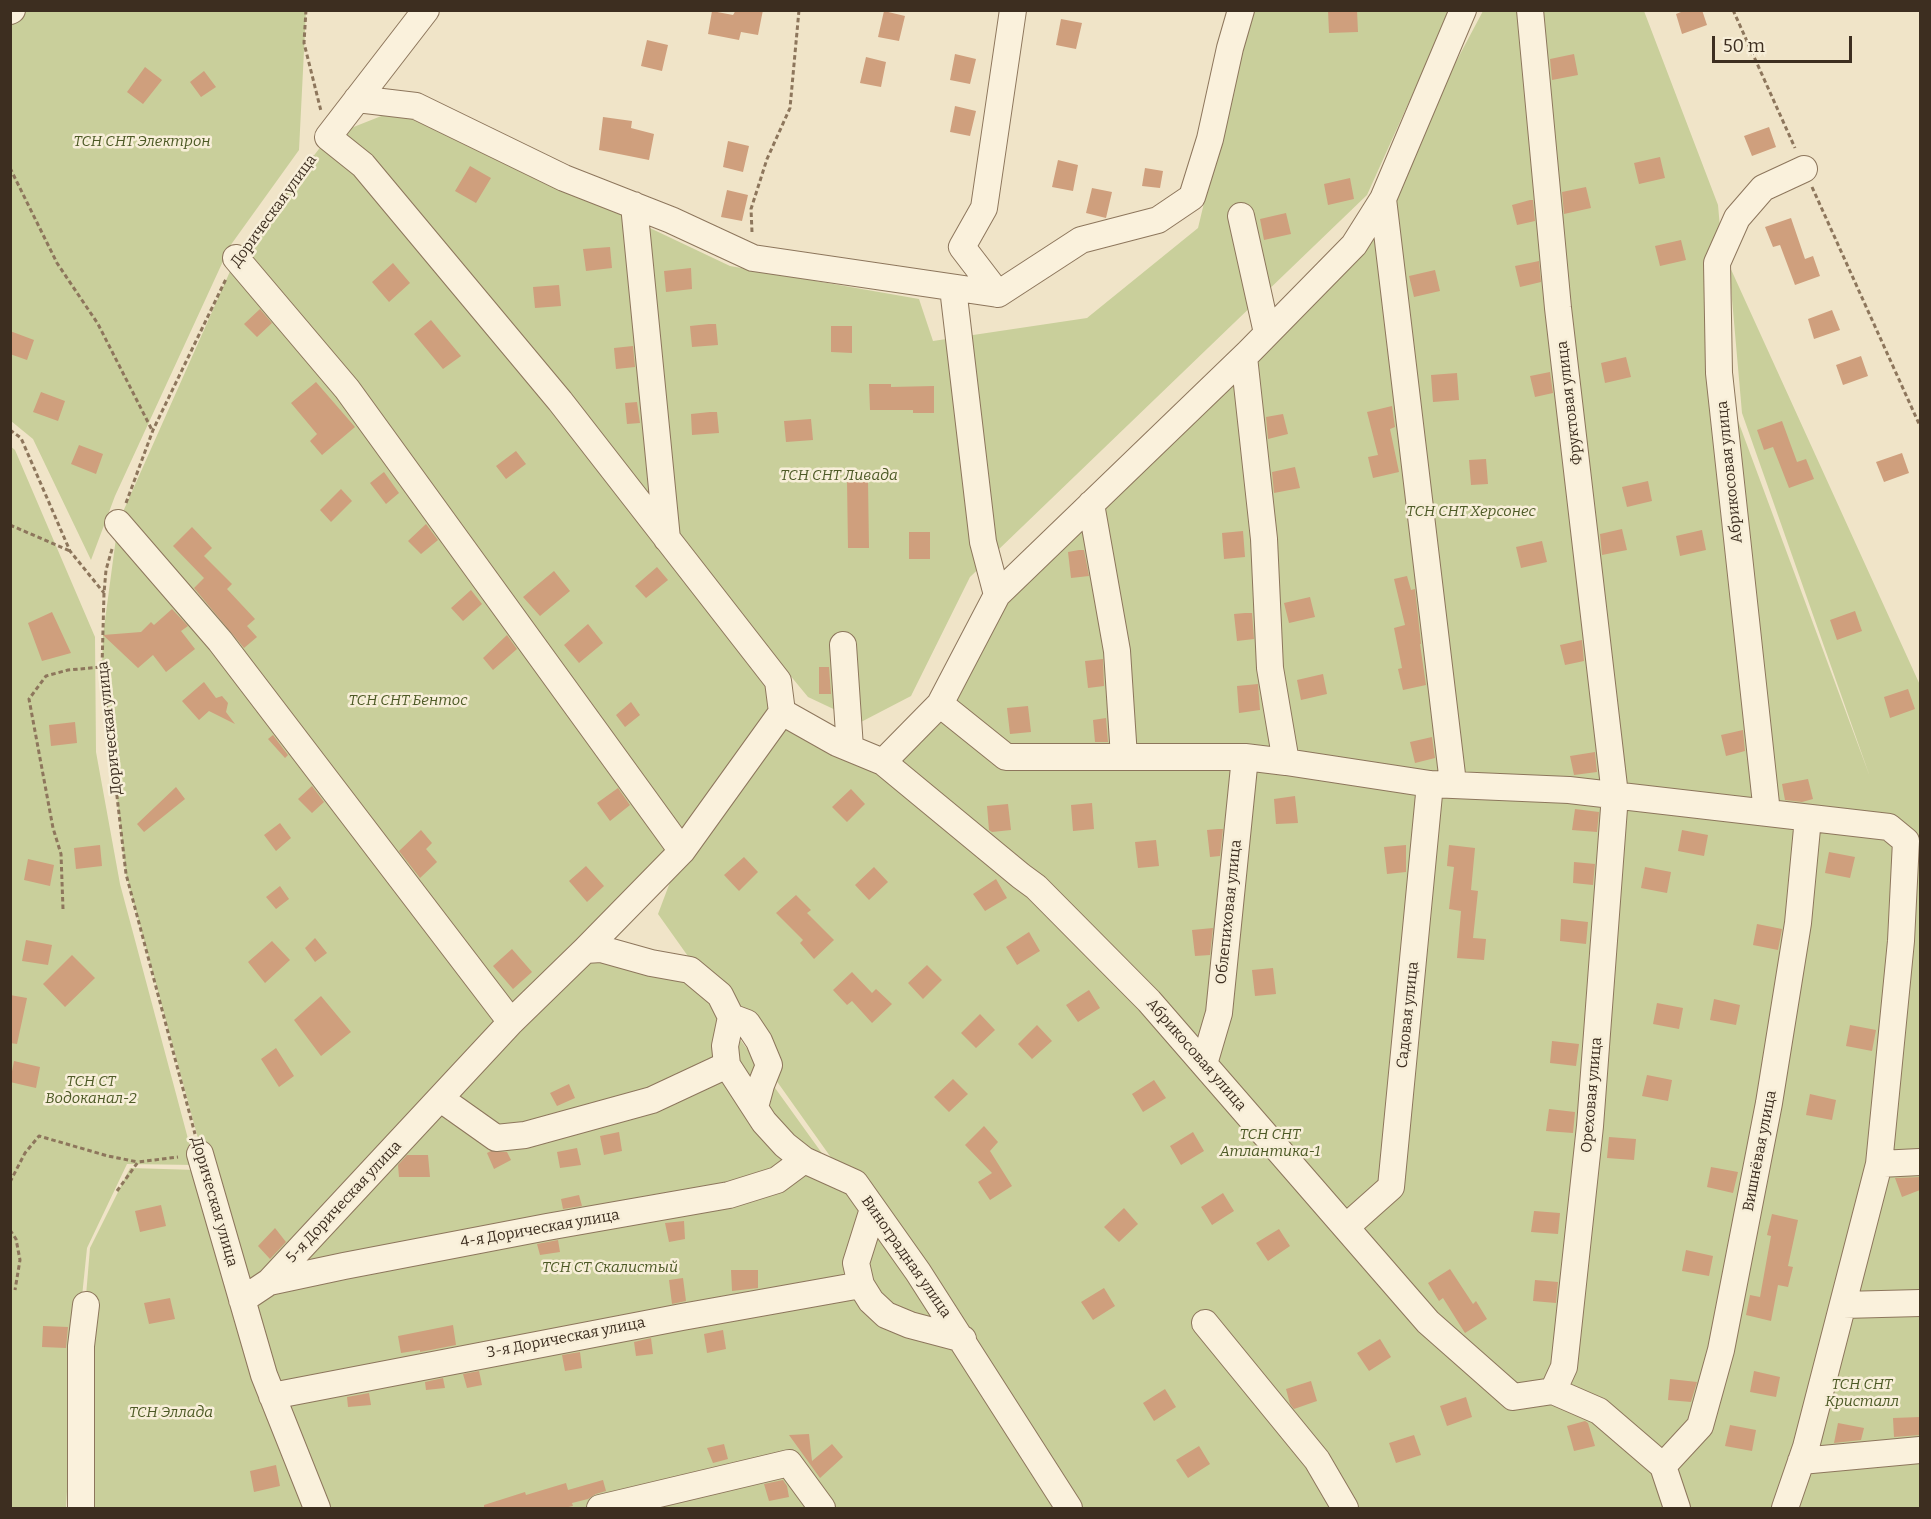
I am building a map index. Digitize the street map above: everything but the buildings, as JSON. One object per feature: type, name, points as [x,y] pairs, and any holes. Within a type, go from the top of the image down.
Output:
[{"type":"street","points":[[426,10],[328,137],[363,165],[560,401],[778,681],[782,712],[682,851],[511,1022],[441,1099],[496,1138],[525,1135],[652,1100],[727,1065],[725,1046],[731,1017],[720,995],[690,970],[651,963],[601,949],[585,950]]},
{"type":"street","points":[[998,294],[962,247],[984,208],[1013,10]]},
{"type":"street","points":[[357,99],[416,106],[564,178],[671,220],[753,258],[998,294],[1081,240],[1158,220],[1192,197],[1210,139],[1240,10]]},
{"type":"street","points":[[883,762],[940,704],[997,595],[1244,357],[1354,245],[1383,199],[1463,10]]},
{"type":"street","name":"Фруктовая улица","points":[[1530,10],[1558,308],[1615,795]]},
{"type":"street","name":"Абрикосовая улица","points":[[1767,813],[1719,373],[1717,262],[1737,218],[1763,188],[1804,169]]},
{"type":"street","name":"Садовая улица","points":[[1346,1227],[1391,1187],[1442,783],[1383,199]]},
{"type":"street","points":[[634,205],[667,539]]},
{"type":"street","points":[[1241,216],[1267,333]]},
{"type":"street","points":[[236,258],[347,389],[682,851]]},
{"type":"street","points":[[952,288],[983,542],[997,595]]},
{"type":"street","points":[[1244,357],[1264,539],[1270,668],[1286,762]]},
{"type":"street","points":[[1091,504],[1117,651],[1124,757]]},
{"type":"street","points":[[118,524],[220,641],[511,1022]]},
{"type":"street","points":[[843,645],[850,748]]},
{"type":"street","points":[[940,704],[1006,757],[1245,757],[1442,783],[1569,790],[1889,827],[1906,841],[1901,941],[1879,1164],[1801,1461],[1785,1509]]},
{"type":"street","name":"Абрикосовая улица","points":[[782,712],[837,743],[883,762],[1036,887],[1149,1001],[1428,1322],[1513,1396],[1553,1391]]},
{"type":"street","name":"Облепиховая улица","points":[[1204,1064],[1219,1013],[1245,757]]},
{"type":"street","name":"Ореховая улица","points":[[1553,1391],[1564,1367],[1590,1126],[1615,795]]},
{"type":"street","name":"Вишнёвая улица","points":[[1663,1466],[1700,1426],[1720,1350],[1769,1103],[1798,923],[1808,818]]},
{"type":"street","points":[[731,1017],[747,1023],[759,1041],[769,1065],[755,1107]]},
{"type":"street","name":"Виноградная улица","points":[[727,1065],[764,1122],[785,1145],[804,1160],[855,1183],[963,1339],[1070,1509]]},
{"type":"street","name":"5-я Дорическая улица","points":[[242,1300],[269,1282],[441,1099]]},
{"type":"street","name":"Дорическая улица","points":[[200,1154],[264,1375],[316,1509]]},
{"type":"street","name":"4-я Дорическая улица","points":[[269,1282],[536,1229],[729,1195],[777,1180],[804,1160]]},
{"type":"street","points":[[1879,1164],[1920,1162]]},
{"type":"street","points":[[873,1209],[856,1263],[861,1285],[871,1301],[886,1315],[910,1325],[963,1339]]},
{"type":"street","name":"3-я Дорическая улица","points":[[272,1396],[670,1319],[861,1285]]},
{"type":"street","points":[[1843,1305],[1920,1303]]},
{"type":"street","points":[[81,1509],[81,1346],[86,1305]]},
{"type":"street","points":[[1205,1323],[1317,1460],[1345,1509]]},
{"type":"street","points":[[1553,1391],[1599,1411],[1663,1466],[1677,1509]]},
{"type":"street","points":[[1801,1461],[1920,1450]]},
{"type":"street","points":[[600,1509],[789,1463],[822,1509]]},
{"type":"path","points":[[306,10],[304,43],[328,137]]},
{"type":"path","points":[[753,258],[751,209],[766,159],[790,108],[799,10]]},
{"type":"path","points":[[1733,10],[1920,426]]},
{"type":"path","name":"Дорическая улица","points":[[200,1154],[126,874],[102,667],[106,570],[118,524],[153,430],[236,258],[328,137]]},
{"type":"path","points":[[10,168],[57,262],[98,324],[153,430]]},
{"type":"path","points":[[10,429],[21,438],[70,551],[104,593]]},
{"type":"path","points":[[10,525],[70,551]]},
{"type":"path","points":[[63,909],[61,855],[53,828],[28,699],[46,676],[68,669],[102,667]]},
{"type":"path","points":[[10,1182],[25,1153],[39,1136],[108,1156],[138,1162],[200,1154]]},
{"type":"path","points":[[117,1191],[138,1162]]},
{"type":"path","points":[[10,1230],[16,1239],[20,1260],[15,1290]]},
{"type":"green space","name":"ТСН СНТ Электрон","points":[[10,11],[306,11],[299,150],[230,246],[115,496],[91,560],[33,439],[11,421]]},
{"type":"green space","name":"ТСН СНТ Ливада","points":[[1250,11],[1450,11],[1367,195],[970,577],[911,696],[861,722],[808,697],[341,132],[399,109],[730,266],[919,299],[933,341],[1087,318],[1198,228]]},
{"type":"green space","points":[[1483,11],[1644,11],[1718,205],[1737,418],[1870,777],[1742,413],[1729,265],[1920,685],[1920,1508],[1080,1508],[658,914],[681,853],[590,951],[696,978],[1077,1508],[317,1508],[242,1300],[126,874],[102,667],[103,635],[118,523],[236,258],[328,137],[778,681],[782,712],[883,762],[940,704],[997,595],[1383,199]]},
{"type":"green space","name":"ТСН СТ Водоканал-2","points":[[10,446],[15,450],[95,637],[96,752],[120,884],[195,1165],[127,1164],[87,1248],[74,1374],[66,1508],[11,1508]]},
{"type":"green space","name":"ТСН Эллада","points":[[130,1168],[197,1170],[307,1508],[74,1508],[75,1427],[90,1248]]},
{"type":"park label","name":"ТСН СНТ Херсонес","points":[[1471,512]]},
{"type":"park label","name":"ТСН СНТ Бентос","points":[[408,701]]},
{"type":"park label","name":"ТСН СНТ Атлантика-1","points":[[1270,1144]]},
{"type":"park label","name":"ТСН СТ Скалистый","points":[[610,1268]]},
{"type":"park label","name":"ТСН СНТ Кристалл","points":[[1862,1394]]}]
